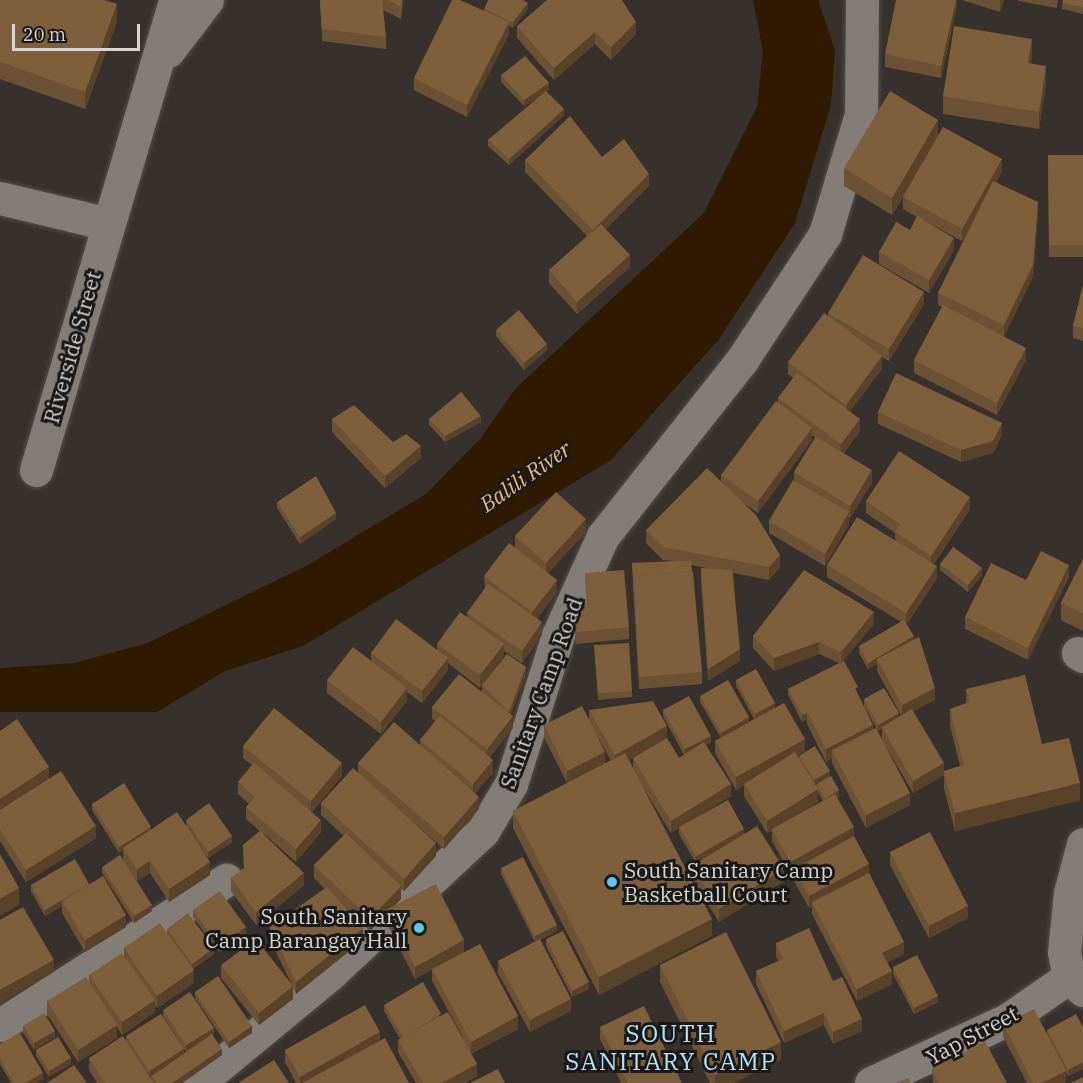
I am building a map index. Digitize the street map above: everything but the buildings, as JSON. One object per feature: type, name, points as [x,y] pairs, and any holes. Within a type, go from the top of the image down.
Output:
[{"type":"street","name":"Riverside Street","points":[[36,470],[176,0]]},
{"type":"street","name":"Riverside Street","points":[[159,62],[207,0]]},
{"type":"street","name":"Sanitary Camp Road","points":[[198,1083],[329,975],[483,831],[511,784],[558,635],[603,536],[742,360],[825,234],[861,114],[862,0]]},
{"type":"street","points":[[0,198],[108,224]]},
{"type":"street","name":"Yap Street","points":[[871,1083],[1007,1020],[1076,984],[1066,923],[1083,844]]},
{"type":"street","points":[[0,1025],[226,880]]},
{"type":"water","name":"Balili River","points":[[753,0],[818,0],[835,50],[831,105],[795,223],[719,339],[611,460],[303,646],[225,671],[157,712],[0,712],[0,668],[74,663],[148,643],[308,565],[426,494],[481,438],[515,389],[704,213],[757,107],[763,51]]},
{"type":"place","name":"South Sanitary Camp Basketball Court","points":[[612,882]]},
{"type":"place","name":"South Sanitary Camp Barangay Hall","points":[[419,928]]},
{"type":"district","name":"SOUTH SANITARY CAMP","points":[[671,1048]]}]
